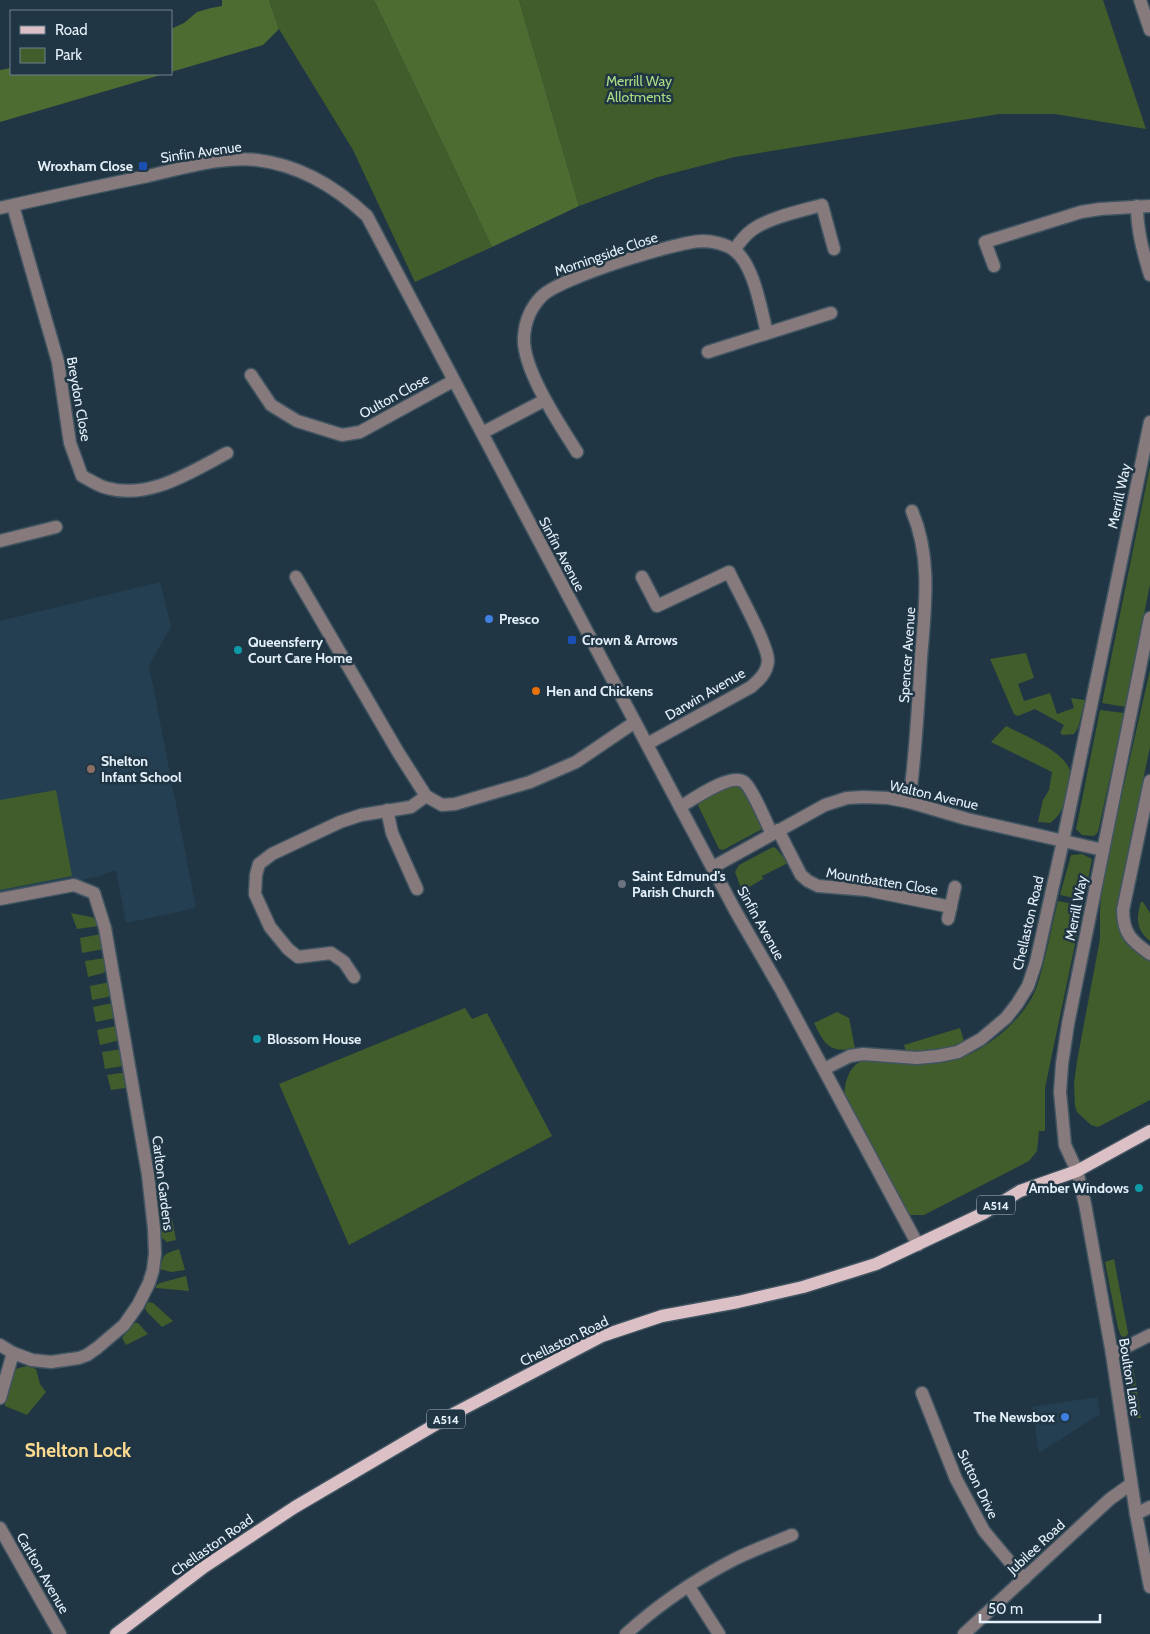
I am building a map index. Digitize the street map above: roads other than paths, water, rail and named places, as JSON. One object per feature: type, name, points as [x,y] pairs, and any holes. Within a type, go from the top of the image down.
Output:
[{"type":"main road","name":"Chellaston Road","points":[[116,1634],[196,1573],[295,1507],[456,1413],[602,1336],[662,1316],[745,1301],[813,1284],[876,1264],[984,1213],[1020,1191],[1077,1171],[1150,1131]]},
{"type":"street","points":[[1140,0],[1150,30]]},
{"type":"street","name":"Sinfin Avenue","points":[[6,207],[189,167],[226,161],[256,160],[290,168],[334,189],[367,216],[680,807],[824,1068],[918,1244]]},
{"type":"street","points":[[767,333],[758,295],[751,276],[742,257],[734,250],[745,236],[756,227],[822,205],[834,249]]},
{"type":"street","points":[[1137,206],[1139,237],[1150,275]]},
{"type":"street","points":[[994,266],[985,242],[1081,212],[1150,206]]},
{"type":"street","name":"Breydon Close","points":[[6,207],[58,362],[70,443],[82,476],[106,488],[132,492],[174,482],[227,453]]},
{"type":"street","name":"Morningside Close","points":[[577,452],[545,400],[524,346],[527,319],[530,311],[543,295],[571,279],[662,249],[687,243],[710,242],[734,250]]},
{"type":"street","points":[[708,352],[831,313]]},
{"type":"street","name":"Oulton Close","points":[[251,375],[272,405],[297,420],[342,435],[360,432],[453,381]]},
{"type":"street","points":[[482,433],[545,400]]},
{"type":"street","name":"Merrill Way","points":[[1063,841],[1150,422]]},
{"type":"street","name":"Spencer Avenue","points":[[909,802],[915,762],[926,575],[920,530],[912,511]]},
{"type":"street","points":[[0,541],[56,527]]},
{"type":"street","name":"Darwin Avenue","points":[[642,577],[657,606],[728,572],[762,641],[768,660],[766,670],[752,687],[647,744]]},
{"type":"street","points":[[296,577],[398,752],[426,796],[442,805],[455,804],[530,782],[576,762],[635,722]]},
{"type":"street","name":"Merrill Way","points":[[1077,1171],[1065,1145],[1060,1092],[1062,1064],[1068,1024],[1103,850],[1147,651],[1150,618]]},
{"type":"street","name":"Mountbatten Close","points":[[680,807],[717,786],[738,778],[745,782],[801,875],[808,881],[818,886],[867,890],[950,913],[955,888]]},
{"type":"street","points":[[1145,950],[1127,933],[1123,910],[1150,781]]},
{"type":"street","points":[[354,976],[344,962],[331,953],[298,957],[288,949],[270,926],[254,894],[259,864],[272,854],[340,822],[360,815],[411,807],[426,796]]},
{"type":"street","name":"Walton Avenue","points":[[713,867],[825,805],[847,798],[863,797],[888,798],[909,802],[960,817],[1103,850]]},
{"type":"street","points":[[388,810],[392,833],[417,889]]},
{"type":"street","name":"Chellaston Road","points":[[824,1068],[850,1056],[862,1054],[917,1058],[952,1054],[981,1039],[1006,1018],[1024,994],[1033,974],[1063,841]]},
{"type":"street","name":"Carlton Gardens","points":[[0,899],[74,885],[94,893],[106,936],[149,1179],[155,1254],[149,1283],[138,1304],[124,1325],[97,1348],[79,1358],[51,1362],[32,1360],[12,1353]]},
{"type":"street","name":"Boulton Lane","points":[[1077,1171],[1085,1204],[1112,1354],[1131,1484],[1150,1587]]},
{"type":"street","points":[[1112,1354],[1150,1335]]},
{"type":"street","points":[[0,1345],[12,1353],[0,1398]]},
{"type":"street","name":"Sutton Drive","points":[[922,1393],[956,1479],[984,1531],[1024,1579]]},
{"type":"street","name":"Jubilee Road","points":[[964,1634],[1110,1499],[1131,1484]]},
{"type":"street","points":[[1136,1514],[1150,1507]]},
{"type":"street","name":"Carlton Avenue","points":[[0,1528],[60,1634]]},
{"type":"street","points":[[626,1634],[638,1623],[689,1587],[735,1559],[792,1535]]},
{"type":"street","points":[[689,1587],[719,1634]]},
{"type":"place","name":"Wroxham Close","points":[[143,166]]},
{"type":"place","name":"Presco","points":[[489,619]]},
{"type":"place","name":"Crown & Arrows","points":[[572,640]]},
{"type":"place","name":"Queensferry Court Care Home","points":[[238,650]]},
{"type":"place","name":"Hen and Chickens","points":[[536,691]]},
{"type":"place","name":"Shelton Infant School","points":[[91,769]]},
{"type":"place","name":"Saint Edmund's Parish Church","points":[[622,884]]},
{"type":"place","name":"Blossom House","points":[[257,1039]]},
{"type":"place","name":"Amber Windows","points":[[1139,1188]]},
{"type":"place","name":"The Newsbox","points":[[1065,1417]]},
{"type":"district","name":"Shelton Lock","points":[[78,1450]]},
{"type":"park label","name":"Merrill Way Allotments","points":[[639,89]]}]
